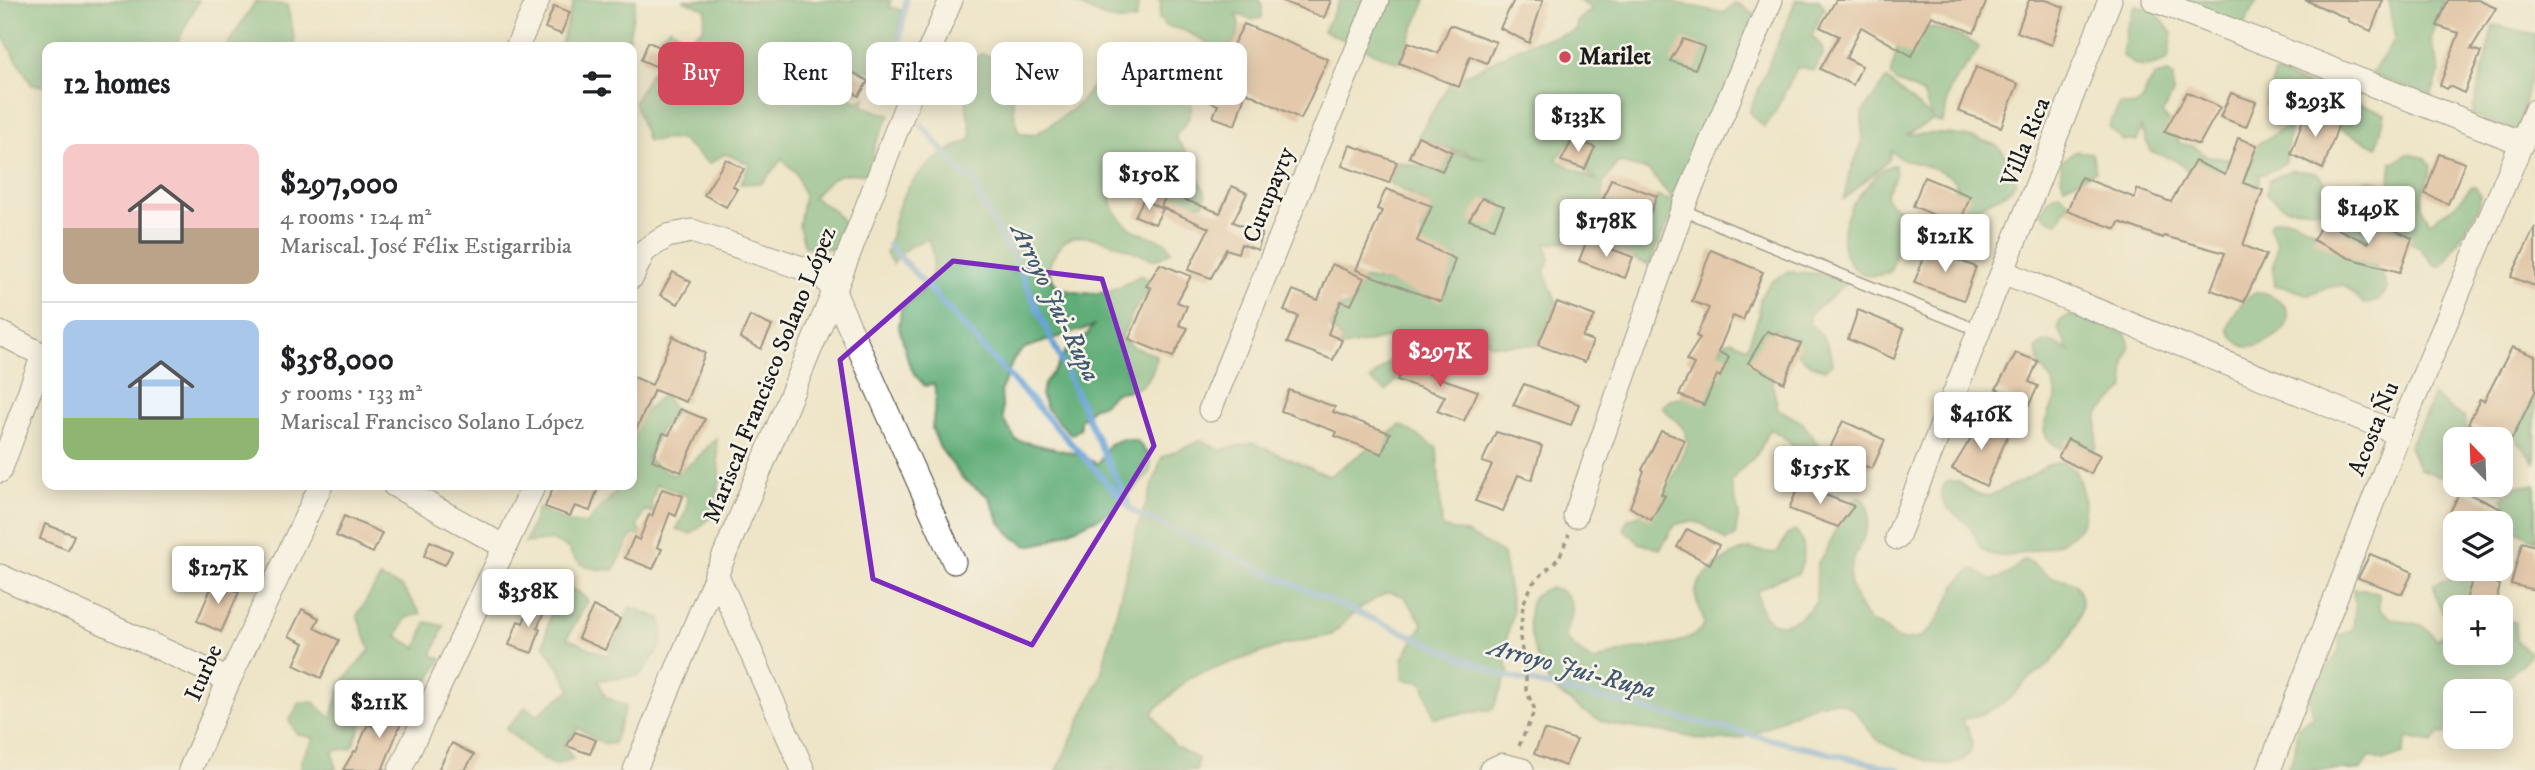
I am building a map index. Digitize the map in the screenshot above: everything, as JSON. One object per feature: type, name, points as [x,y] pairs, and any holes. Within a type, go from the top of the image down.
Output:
[{"type":"street","points":[[519,42],[538,0]]},
{"type":"street","name":"Mariscal Francisco Solano López","points":[[635,770],[834,292],[909,98],[951,0]]},
{"type":"street","name":"Curupayty","points":[[1210,410],[1377,0]]},
{"type":"street","points":[[1575,516],[1682,210],[1771,0]]},
{"type":"street","name":"Villa Rica","points":[[1897,538],[2110,0]]},
{"type":"street","points":[[2154,0],[2522,143]]},
{"type":"street","name":"Acosta Ñu","points":[[2269,770],[2399,434],[2535,111]]},
{"type":"street","points":[[637,266],[644,251],[667,236],[692,232],[822,275],[834,292],[954,562]]},
{"type":"street","points":[[2003,272],[2399,434]]},
{"type":"street","points":[[0,333],[42,354]]},
{"type":"street","points":[[0,471],[42,364]]},
{"type":"street","name":"Iturbe","points":[[190,770],[319,490]]},
{"type":"street","points":[[403,490],[505,547]]},
{"type":"street","points":[[400,770],[532,490]]},
{"type":"street","points":[[716,573],[803,770]]},
{"type":"street","points":[[0,576],[229,681]]},
{"type":"lane","points":[[1682,210],[1980,331]]},
{"type":"path","points":[[1508,768],[1535,710],[1525,690],[1526,674],[1520,638],[1523,604],[1533,583],[1559,558],[1565,548],[1575,516]]},
{"type":"highlighted area","points":[[953,261],[1102,279],[1154,446],[1032,645],[873,579],[840,360]]},
{"type":"green space","points":[[0,0],[199,0],[178,42],[42,42],[42,86],[32,85],[0,32]]},
{"type":"green space","points":[[574,0],[636,0],[628,42],[561,42]]},
{"type":"green space","points":[[683,0],[891,0],[889,7],[901,10],[898,42],[866,42],[866,70],[852,69],[852,42],[758,42],[758,105],[852,105],[852,98],[857,102],[866,96],[863,106],[890,115],[875,144],[869,174],[837,176],[813,197],[833,210],[844,223],[835,249],[805,247],[799,226],[804,196],[796,173],[782,159],[762,183],[740,184],[750,164],[725,154],[709,164],[680,139],[647,141],[637,111],[637,97],[651,72],[658,68],[658,105],[744,105],[744,42],[664,42],[659,36],[670,27],[686,39],[703,29],[706,9]]},
{"type":"green space","points":[[1070,0],[1139,0],[1136,19],[1119,21],[1102,16]]},
{"type":"green space","points":[[1159,0],[1259,0],[1262,5],[1262,18],[1252,20],[1236,14],[1239,26],[1234,42],[1206,42],[1183,30],[1165,26],[1159,18]]},
{"type":"green space","points":[[1340,0],[1426,0],[1399,63],[1323,31]]},
{"type":"green space","points":[[1578,0],[1662,0],[1724,13],[1736,3],[1763,18],[1649,265],[1587,240],[1546,244],[1550,260],[1544,272],[1557,302],[1538,345],[1492,345],[1464,327],[1445,366],[1432,366],[1409,358],[1397,380],[1386,391],[1370,380],[1398,353],[1392,337],[1338,348],[1342,340],[1331,328],[1339,307],[1351,305],[1364,278],[1394,284],[1421,243],[1423,227],[1431,206],[1389,183],[1397,162],[1442,171],[1452,152],[1485,159],[1446,149],[1418,136],[1450,83],[1529,43],[1576,31],[1577,21],[1592,9]],"holes":[[[1573,139],[1595,147],[1585,169],[1599,182],[1556,160]],[[1618,162],[1649,171],[1676,203],[1657,196],[1648,216],[1603,199],[1603,185]]]},
{"type":"green space","points":[[1796,0],[1819,0],[1825,8],[1812,36],[1822,47],[1823,55],[1813,71],[1797,68],[1775,112],[1764,127],[1749,112]]},
{"type":"green space","points":[[2178,0],[2258,0],[2243,26]]},
{"type":"green space","points":[[2388,0],[2445,0],[2431,40],[2440,71],[2431,97],[2371,74],[2395,39]]},
{"type":"green space","points":[[255,2],[287,5],[295,42],[229,42]]},
{"type":"green space","points":[[2135,5],[2154,10],[2172,33],[2168,60],[2144,67],[2133,64],[2122,55]]},
{"type":"green space","points":[[2493,25],[2535,34],[2535,57],[2517,133],[2472,115]]},
{"type":"green space","points":[[1920,27],[1951,33],[1979,47],[1950,90],[1942,123],[1933,120],[1906,135],[1950,134],[1993,144],[2000,148],[2016,176],[2009,191],[1968,212],[1959,210],[1953,202],[1956,183],[1950,177],[1891,151],[1889,160],[1844,199],[1849,175],[1862,143],[1862,113],[1886,79],[1932,118],[1923,94],[1897,82],[1891,76],[1898,43]]},
{"type":"green space","points":[[981,54],[991,57],[991,105],[1014,105],[1019,132],[1028,135],[1059,119],[1076,105],[1083,105],[1083,98],[1097,78],[1097,105],[1191,105],[1189,118],[1175,137],[1192,160],[1206,194],[1204,203],[1193,204],[1145,179],[1116,181],[1111,194],[1113,207],[1120,219],[1134,230],[1167,243],[1171,251],[1160,258],[1151,259],[1108,242],[1081,236],[1065,242],[1051,261],[1050,273],[1058,287],[1080,293],[1100,293],[1120,287],[1140,275],[1148,279],[1151,287],[1133,312],[1121,338],[1134,347],[1156,355],[1154,366],[1150,377],[1142,385],[1115,393],[1103,404],[1093,407],[1080,420],[1080,429],[1071,435],[1047,409],[1041,395],[1045,382],[1067,349],[1086,336],[1093,326],[1025,348],[1014,358],[1001,390],[1003,419],[1016,440],[1077,454],[1098,464],[1109,444],[1123,439],[1137,441],[1149,456],[1151,465],[1149,475],[1109,513],[1046,542],[1028,546],[1013,537],[1000,522],[989,497],[963,479],[940,448],[932,429],[936,397],[934,383],[925,386],[909,364],[899,327],[901,309],[928,285],[934,258],[928,239],[908,248],[893,264],[886,254],[897,211],[909,186],[936,159],[971,139],[966,105],[977,105],[977,56]]},
{"type":"green space","points":[[2169,73],[2173,76],[2173,94],[2162,113],[2170,121],[2179,143],[2193,146],[2208,157],[2233,159],[2286,127],[2290,130],[2285,162],[2274,170],[2259,175],[2259,185],[2254,193],[2200,184],[2177,161],[2150,151],[2141,127],[2137,141],[2123,141],[2109,127],[2119,104],[2133,106],[2143,101],[2155,76]]},
{"type":"green space","points":[[2275,73],[2385,114],[2377,147],[2306,111],[2265,105]]},
{"type":"green space","points":[[2075,151],[2092,153],[2096,171],[2064,186],[2061,163]]},
{"type":"green space","points":[[2408,154],[2426,158],[2431,165],[2422,199],[2422,206],[2430,222],[2456,205],[2471,187],[2475,187],[2481,195],[2478,209],[2444,264],[2435,265],[2421,249],[2405,240],[2374,261],[2373,265],[2381,271],[2387,288],[2381,297],[2368,304],[2364,304],[2344,285],[2325,288],[2308,295],[2275,286],[2273,271],[2277,243],[2269,226],[2271,222],[2279,219],[2292,220],[2323,235],[2346,235],[2348,224],[2342,205],[2347,190],[2358,182],[2365,181],[2387,185],[2390,182],[2392,163]]},
{"type":"green space","points":[[1895,164],[1895,176],[1887,191],[1887,198],[1893,205],[1919,215],[1917,224],[1902,236],[1890,272],[1866,275],[1856,270],[1845,254],[1843,230],[1846,218],[1856,199],[1878,174]]},
{"type":"green space","points":[[2291,170],[2317,173],[2331,188],[2321,210],[2286,208],[2266,193],[2270,180]]},
{"type":"green space","points":[[2059,193],[2070,202],[2058,222],[2048,220],[2041,212],[2049,198]]},
{"type":"green space","points":[[1788,272],[1843,275],[1847,283],[1809,315],[1810,324],[1822,336],[1832,357],[1833,363],[1825,369],[1802,358],[1776,329],[1768,335],[1774,372],[1772,382],[1778,409],[1802,422],[1818,444],[1849,462],[1853,471],[1845,476],[1813,468],[1787,440],[1771,429],[1757,454],[1739,471],[1731,484],[1739,513],[1735,536],[1726,541],[1703,524],[1691,522],[1675,525],[1660,549],[1639,543],[1624,529],[1628,519],[1654,510],[1660,504],[1688,443],[1682,426],[1662,406],[1669,400],[1696,393],[1723,344],[1731,340],[1747,347],[1759,315],[1760,297],[1772,281]]},
{"type":"green space","points":[[2258,292],[2279,300],[2286,309],[2288,320],[2283,330],[2272,339],[2248,347],[2236,341],[2228,329],[2239,307],[2247,298]]},
{"type":"green space","points":[[2069,315],[2125,333],[2129,346],[2124,366],[2125,388],[2098,414],[2096,447],[2091,456],[2057,446],[2044,431],[2056,395],[2053,382],[2040,367],[2036,348],[2048,342],[2069,351],[2058,329],[2061,320]]},
{"type":"green space","points":[[664,394],[676,413],[660,430],[647,459],[673,475],[695,460],[716,438],[720,480],[714,515],[691,534],[676,530],[687,509],[687,496],[657,484],[651,503],[655,514],[646,510],[637,526],[646,539],[633,534],[614,570],[581,564],[568,548],[551,540],[525,543],[538,508],[568,522],[586,524],[617,490],[637,490],[637,424],[652,404]]},
{"type":"green space","points":[[2433,395],[2465,417],[2466,427],[2443,427],[2443,474],[2440,476],[2419,469],[2409,446]]},
{"type":"green space","points":[[2535,398],[2535,462],[2513,436],[2513,427],[2510,427],[2516,405]]},
{"type":"green space","points":[[1401,425],[1437,448],[1442,527],[1466,533],[1503,554],[1513,611],[1503,654],[1509,670],[1493,709],[1434,718],[1423,683],[1403,679],[1403,658],[1423,624],[1404,596],[1388,592],[1357,610],[1332,635],[1286,644],[1190,677],[1152,713],[1174,745],[1198,759],[1197,770],[1057,770],[1100,678],[1136,533],[1162,457],[1202,440],[1220,450],[1253,443],[1329,476]]},
{"type":"green space","points":[[2062,462],[2075,470],[2084,503],[2084,516],[2072,535],[2046,548],[2007,556],[1986,552],[1980,547],[1971,529],[1947,507],[1942,497],[1941,490],[1947,482],[1958,481],[1972,491],[1989,496],[2030,477],[2047,465]]},
{"type":"green space","points":[[2517,485],[2535,485],[2535,540],[2516,531],[2513,511],[2508,511],[2502,498],[2513,497],[2513,488]]},
{"type":"green space","points":[[1859,496],[1869,513],[1865,533],[1852,563],[1851,586],[1856,600],[1871,623],[1881,626],[1895,637],[1905,640],[1918,638],[1929,631],[1957,584],[1965,574],[1975,569],[1991,580],[1997,579],[2024,560],[2051,577],[2073,582],[2081,594],[2082,604],[2076,626],[2051,662],[2001,704],[1961,720],[1972,741],[1969,754],[1964,759],[1940,764],[1891,748],[1873,735],[1850,707],[1836,702],[1803,709],[1743,737],[1706,740],[1607,723],[1566,699],[1548,681],[1533,646],[1529,620],[1533,599],[1543,590],[1555,589],[1566,594],[1572,606],[1572,614],[1566,637],[1593,662],[1625,651],[1667,645],[1687,638],[1704,626],[1696,590],[1711,570],[1744,550],[1778,552],[1787,535],[1795,530],[1802,540],[1804,551],[1798,574],[1781,578],[1757,591],[1765,616],[1772,622],[1789,623],[1816,602],[1817,563],[1845,511]]},
{"type":"green space","points":[[380,578],[402,587],[421,614],[406,618],[397,636],[417,648],[426,622],[444,626],[432,655],[442,659],[422,692],[398,684],[389,705],[405,715],[389,728],[364,719],[352,748],[333,751],[336,770],[301,770],[301,760],[314,738],[297,734],[289,721],[299,703],[312,701],[331,718],[343,681],[370,650],[357,615]]},
{"type":"green space","points":[[550,581],[579,592],[588,601],[567,638],[608,656],[630,607],[662,619],[662,645],[640,676],[598,680],[606,697],[626,706],[613,744],[602,743],[578,728],[564,744],[573,759],[554,765],[536,755],[506,729],[526,707],[537,715],[571,689],[544,644],[552,605],[534,598],[539,589]]},
{"type":"green space","points":[[2444,581],[2472,581],[2474,594],[2443,595],[2443,612],[2434,584]]},
{"type":"green space","points":[[2353,589],[2365,589],[2379,594],[2379,608],[2391,618],[2424,626],[2437,640],[2443,634],[2443,665],[2513,665],[2513,622],[2516,641],[2530,653],[2521,666],[2502,679],[2443,679],[2443,734],[2439,734],[2433,743],[2407,738],[2403,754],[2383,761],[2370,756],[2361,770],[2286,770],[2295,753],[2297,728],[2313,716],[2309,696],[2339,651],[2339,636],[2353,629]]},
{"type":"building","points":[[1280,0],[1331,0],[1324,18]]},
{"type":"building","points":[[1514,0],[1543,0],[1529,43],[1500,28]]},
{"type":"building","points":[[1836,0],[1987,0],[1974,33],[1932,16],[1912,56],[1861,27],[1846,58],[1862,66],[1853,85],[1820,69],[1839,36],[1820,27]]},
{"type":"building","points":[[2029,0],[2046,0],[2064,7],[2052,45],[2017,32]]},
{"type":"building","points":[[2305,0],[2383,0],[2371,31]]},
{"type":"building","points":[[2448,0],[2478,0],[2496,8],[2471,49],[2481,52],[2464,93],[2440,85],[2459,33],[2437,26]]},
{"type":"building","points":[[554,6],[570,12],[561,34],[545,28]]},
{"type":"building","points":[[1244,24],[1328,59],[1301,119],[1247,92],[1247,42],[1234,42]]},
{"type":"building","points":[[1450,25],[1496,42],[1487,63],[1470,56],[1459,87],[1399,63],[1408,42],[1438,53]]},
{"type":"building","points":[[1683,39],[1705,47],[1695,69],[1670,61]]},
{"type":"building","points":[[648,42],[658,46],[655,66],[641,60]]},
{"type":"building","points":[[1976,67],[2018,84],[2001,127],[1958,111]]},
{"type":"building","points":[[852,72],[866,80],[859,96],[852,91]]},
{"type":"building","points":[[2187,92],[2220,107],[2199,145],[2164,132]]},
{"type":"building","points":[[2231,93],[2256,102],[2246,127],[2220,117]]},
{"type":"building","points":[[1218,105],[1242,105],[1235,125],[1213,117]]},
{"type":"building","points":[[2306,111],[2339,123],[2323,169],[2291,154]]},
{"type":"building","points":[[1418,136],[1452,152],[1442,171],[1409,157]]},
{"type":"building","points":[[2238,138],[2257,145],[2243,183],[2263,190],[2243,245],[2266,255],[2244,302],[2211,290],[2225,253],[2164,236],[2163,238],[2119,222],[2116,229],[2067,211],[2081,177],[2135,198],[2137,189],[2171,202],[2195,161],[2225,175]]},
{"type":"building","points":[[1573,139],[1595,147],[1585,169],[1561,161]]},
{"type":"building","points":[[1350,145],[1397,162],[1389,183],[1342,166]]},
{"type":"building","points":[[2439,154],[2465,163],[2448,204],[2425,194]]},
{"type":"building","points":[[726,159],[744,169],[733,186],[737,189],[726,207],[704,195]]},
{"type":"building","points":[[1924,177],[1970,196],[1959,226],[1913,206]]},
{"type":"building","points":[[1611,179],[1657,196],[1649,216],[1603,199]]},
{"type":"building","points":[[1232,186],[1247,193],[1233,222],[1262,234],[1258,250],[1241,244],[1238,253],[1226,249],[1211,278],[1188,270],[1209,228],[1161,207],[1167,193],[1220,213]]},
{"type":"building","points":[[1386,189],[1432,206],[1417,241],[1455,259],[1441,302],[1356,270],[1382,211],[1377,209]]},
{"type":"building","points":[[1482,198],[1504,206],[1494,228],[1469,220]]},
{"type":"building","points":[[1143,200],[1163,209],[1155,224],[1135,216]]},
{"type":"building","points":[[2375,221],[2412,238],[2400,272],[2349,258],[2313,240],[2323,222],[2368,243]]},
{"type":"building","points":[[2535,227],[2535,286],[2511,277]]},
{"type":"building","points":[[1587,240],[1633,257],[1625,278],[1579,261]]},
{"type":"building","points":[[1928,248],[1976,267],[1964,300],[1914,283]]},
{"type":"building","points":[[1711,250],[1763,272],[1743,320],[1733,316],[1718,352],[1729,357],[1720,377],[1717,375],[1704,405],[1679,395],[1694,364],[1686,360],[1700,338],[1696,336],[1709,308],[1692,301]]},
{"type":"building","points":[[1160,264],[1191,276],[1177,302],[1187,306],[1179,325],[1188,328],[1173,357],[1129,339],[1151,288],[1146,286]]},
{"type":"building","points":[[1332,264],[1364,278],[1351,305],[1341,301],[1328,334],[1342,340],[1333,360],[1287,343],[1298,316],[1284,311],[1293,290],[1318,300]]},
{"type":"building","points":[[673,272],[691,282],[678,304],[660,295]]},
{"type":"building","points":[[1557,302],[1595,316],[1582,337],[1593,341],[1585,362],[1538,345]]},
{"type":"building","points":[[1858,310],[1904,329],[1894,359],[1848,339]]},
{"type":"building","points":[[750,316],[772,326],[761,349],[740,338]]},
{"type":"building","points":[[1767,331],[1801,343],[1784,383],[1748,363]]},
{"type":"building","points":[[673,336],[705,353],[686,402],[654,390],[637,428],[637,378],[652,385]]},
{"type":"building","points":[[2512,347],[2535,356],[2535,392],[2513,437],[2513,427],[2477,427],[2468,424],[2480,399],[2484,401]]},
{"type":"building","points":[[2016,353],[2038,361],[2029,382],[2038,386],[2029,405],[1996,389]]},
{"type":"building","points":[[1409,358],[1432,366],[1428,374],[1478,391],[1464,421],[1437,411],[1445,396],[1397,380]]},
{"type":"building","points":[[1524,384],[1579,404],[1571,425],[1513,405]]},
{"type":"building","points":[[1289,390],[1335,407],[1333,412],[1390,433],[1382,454],[1335,436],[1337,432],[1281,411]]},
{"type":"building","points":[[680,409],[705,419],[681,472],[652,460],[663,433],[669,435]]},
{"type":"building","points":[[1977,418],[2009,433],[1986,486],[1952,469],[1971,438],[1966,436]]},
{"type":"building","points":[[1843,421],[1885,440],[1872,469],[1829,450]]},
{"type":"building","points":[[1661,431],[1685,440],[1661,494],[1665,496],[1651,520],[1630,507],[1644,471],[1642,470]]},
{"type":"building","points":[[1496,432],[1542,446],[1532,480],[1518,475],[1503,511],[1475,501],[1492,465],[1482,462]]},
{"type":"building","points":[[2068,439],[2100,455],[2091,474],[2058,457]]},
{"type":"building","points":[[1799,485],[1854,506],[1838,527],[1789,509]]},
{"type":"building","points":[[662,489],[683,496],[676,516],[670,513],[657,547],[662,549],[653,569],[625,558],[634,537],[639,540],[649,515],[652,516]]},
{"type":"building","points":[[552,490],[597,490],[590,511],[575,506],[570,516],[545,507]]},
{"type":"building","points":[[2458,497],[2476,497],[2503,510],[2502,511],[2450,511]]},
{"type":"building","points":[[344,516],[382,533],[373,553],[336,536]]},
{"type":"building","points":[[45,524],[74,535],[68,550],[40,539]]},
{"type":"building","points":[[1687,529],[1719,545],[1710,564],[1677,547]]},
{"type":"building","points":[[430,541],[452,551],[445,565],[424,556]]},
{"type":"building","points":[[2522,542],[2535,546],[2535,590],[2511,584]]},
{"type":"building","points":[[2370,554],[2413,572],[2402,594],[2358,578]]},
{"type":"building","points":[[214,581],[239,592],[221,632],[197,621]]},
{"type":"building","points":[[2472,581],[2491,581],[2500,585],[2498,595],[2467,595]]},
{"type":"building","points":[[531,602],[546,608],[537,628],[540,629],[532,653],[509,645],[518,621],[523,623]]},
{"type":"building","points":[[593,606],[620,619],[605,650],[578,638]]},
{"type":"building","points":[[302,609],[319,618],[314,628],[339,640],[321,678],[294,665],[304,643],[289,636]]},
{"type":"building","points":[[398,693],[411,698],[383,768],[386,770],[343,770],[354,751],[356,752],[368,724],[382,729]]},
{"type":"building","points":[[1544,730],[1577,740],[1565,766],[1534,754]]},
{"type":"building","points":[[575,732],[596,740],[590,754],[567,746]]},
{"type":"building","points":[[452,743],[474,755],[465,770],[438,770]]},
{"type":"waterway","name":"Arroyo Jui-Rupa","points":[[900,42],[906,0]]},
{"type":"waterway","name":"Arroyo Jui-Rupa","points":[[922,125],[965,177],[973,178],[980,199],[1021,273],[1128,501]]},
{"type":"waterway","name":"Arroyo Jui-Rupa","points":[[889,245],[1134,512],[1502,675],[1899,770]]},
{"type":"place","name":"Marilet","points":[[1565,57]]}]
